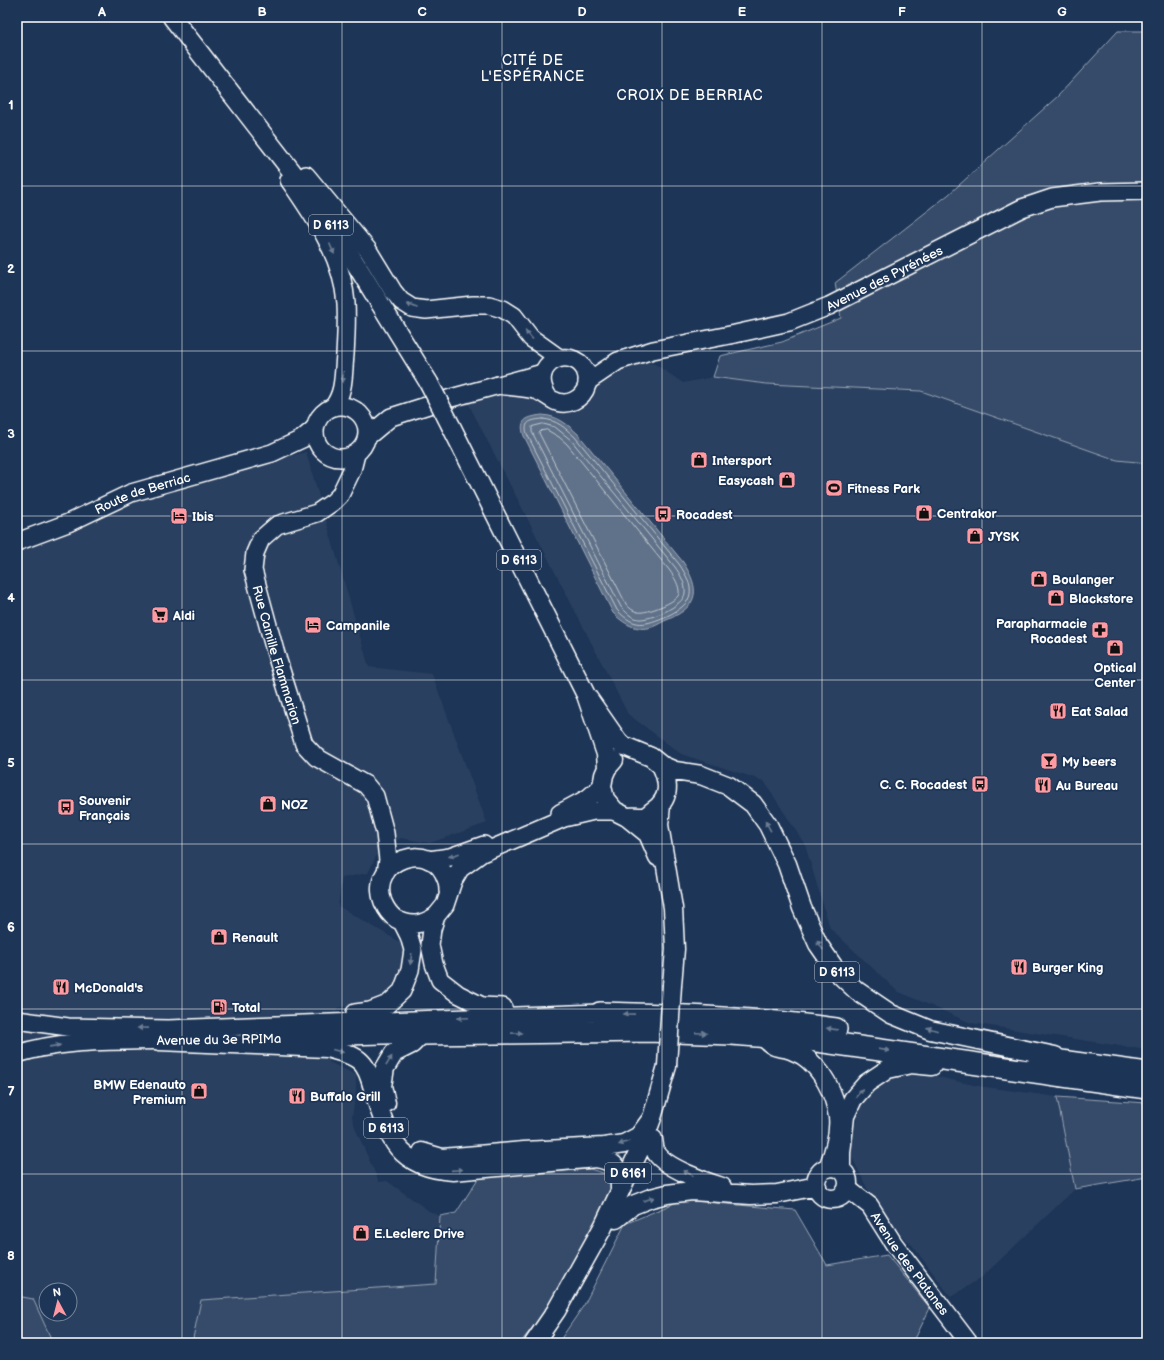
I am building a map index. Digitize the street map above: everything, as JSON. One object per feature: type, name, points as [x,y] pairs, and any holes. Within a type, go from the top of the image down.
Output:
[{"type":"highway","name":"D 6113","points":[[600,1014],[690,1015],[790,1022],[1147,1073]]},
{"type":"highway","name":"D 6113","points":[[422,1034],[648,1031],[810,1040],[1147,1089]]},
{"type":"main road","name":"D 6113","points":[[172,17],[333,227],[429,383]]},
{"type":"main road","name":"D 6113","points":[[178,17],[231,80],[306,175],[374,274],[405,326],[429,383],[586,695],[606,754],[607,768]]},
{"type":"main road","points":[[218,77],[318,224],[334,254],[342,276],[346,303],[342,389],[339,399],[333,407],[321,415],[315,428],[316,440],[337,470],[344,487]]},
{"type":"main road","points":[[306,175],[368,250],[393,292],[401,301],[412,308],[426,310],[473,304],[489,305],[503,309],[514,316],[531,338],[559,358]]},
{"type":"main road","name":"Avenue des Pyrénées","points":[[579,363],[618,361],[654,350],[735,334],[795,319],[829,306],[1022,208],[1052,198],[1100,192],[1147,191]]},
{"type":"main road","points":[[498,386],[536,390],[560,403],[568,403],[582,396],[586,389],[587,382],[584,368],[579,363],[566,358],[559,358],[552,361],[546,366],[543,373],[543,388],[547,395]]},
{"type":"main road","name":"Avenue des Pyrénées","points":[[587,382],[618,361]]},
{"type":"main road","points":[[367,437],[391,417],[450,398],[543,373]]},
{"type":"main road","points":[[333,407],[348,407],[360,414],[391,417]]},
{"type":"main road","points":[[325,453],[342,459],[356,454],[364,446],[367,437],[366,424],[360,414]]},
{"type":"main road","name":"Route de Berriac","points":[[17,542],[68,523],[131,493],[272,453],[302,439],[315,428]]},
{"type":"main road","name":"Route de Berriac","points":[[272,453],[307,450],[325,453]]},
{"type":"main road","name":"Rue Camille Flammarion","points":[[356,454],[352,470],[340,495],[317,513],[277,525],[261,539],[255,553],[253,570],[275,651],[304,744],[316,757],[366,785],[375,796],[385,833],[388,860],[386,872]]},
{"type":"main road","name":"D 6113","points":[[586,695],[618,741],[622,745],[638,753]]},
{"type":"main road","points":[[448,891],[446,878],[439,868],[429,860],[420,857],[411,857],[397,861],[386,872],[382,881],[381,895],[385,908],[393,917],[402,922],[414,924],[426,922],[436,916],[445,905],[448,891],[460,869],[482,854],[564,818],[594,812],[646,816],[660,805],[665,797],[667,788],[666,776],[660,765],[651,757],[638,753],[626,754],[615,759],[607,768],[602,786],[605,799],[621,814]]},
{"type":"main road","name":"D 6113","points":[[660,765],[675,771],[701,775],[729,786],[753,804],[768,825],[787,864],[802,908],[818,944],[838,973],[857,991],[891,1014],[930,1030],[1106,1067]]},
{"type":"main road","points":[[429,860],[450,857],[520,831],[582,802],[602,786]]},
{"type":"main road","name":"D 6113","points":[[653,1139],[661,1111],[667,1066],[675,949],[673,908],[660,825],[660,805]]},
{"type":"main road","name":"D 6113","points":[[621,814],[648,834],[668,878]]},
{"type":"main road","name":"Rue Camille Flammarion","points":[[385,833],[396,846],[411,857]]},
{"type":"main road","points":[[436,916],[432,929],[430,945],[434,964],[440,980],[458,994],[482,1006],[510,1008],[572,1007],[600,1014]]},
{"type":"main road","points":[[238,1026],[328,1018],[370,1011],[388,1004],[402,991],[410,970],[413,950],[409,936],[402,922]]},
{"type":"main road","name":"D 6113","points":[[238,1026],[600,1014]]},
{"type":"main road","name":"Avenue du 3e RPIMa","points":[[17,1020],[68,1027],[168,1028],[238,1026]]},
{"type":"main road","name":"D 6113","points":[[422,1034],[412,1044],[394,1054],[385,1068],[382,1086],[390,1120],[396,1131],[410,1145],[425,1154],[442,1158],[524,1151],[604,1147],[624,1144],[638,1136],[652,1118],[667,1066]]},
{"type":"main road","name":"Avenue du 3e RPIMa","points":[[17,1054],[34,1049],[83,1042],[422,1034]]},
{"type":"main road","name":"D 6113","points":[[762,1037],[774,1046],[788,1049],[802,1055],[811,1063],[826,1082],[832,1095],[838,1117],[837,1136],[833,1156],[834,1169]]},
{"type":"main road","name":"D 6113","points":[[160,1041],[327,1048],[350,1054],[368,1071],[384,1125],[392,1140],[401,1152],[412,1160],[426,1167],[453,1171],[596,1158],[607,1159],[615,1166],[620,1174],[620,1190]]},
{"type":"main road","name":"D 6113","points":[[834,1169],[841,1153],[845,1116],[854,1099],[867,1083],[888,1070],[911,1064],[947,1067],[1064,1083],[1147,1089]]},
{"type":"main road","name":"D 6161","points":[[611,1225],[620,1190],[642,1145],[652,1118]]},
{"type":"main road","points":[[653,1139],[656,1153],[664,1162],[705,1182],[750,1195]]},
{"type":"main road","name":"D 6161","points":[[534,1343],[611,1225],[653,1139]]},
{"type":"main road","points":[[834,1169],[845,1173],[848,1181],[846,1190],[838,1198],[833,1199],[822,1195],[817,1186],[817,1177],[820,1173],[834,1169]]},
{"type":"main road","points":[[611,1225],[633,1205],[667,1194],[692,1191],[750,1195],[777,1194],[817,1186]]},
{"type":"main road","name":"Avenue des Platanes","points":[[846,1190],[852,1192],[870,1206],[894,1244],[969,1343]]},
{"type":"main road","name":"D 6161","points":[[545,1343],[564,1318],[594,1253]]},
{"type":"shaded area","points":[[1118,31],[1147,31],[1147,463],[1117,460],[921,391],[766,384],[713,377],[720,356],[782,342],[841,318],[835,283],[948,195],[1058,96]]},
{"type":"shaded area","name":"Rocadest","points":[[636,360],[655,364],[683,383],[713,377],[766,384],[921,391],[1117,460],[1147,463],[1147,1050],[971,1023],[897,991],[830,928],[805,845],[764,781],[681,754],[628,714],[466,399],[509,391],[536,395],[554,408],[572,412],[592,399],[595,382]]},
{"type":"shaded area","points":[[306,452],[369,667],[432,674],[487,823],[430,843],[401,838],[378,852],[368,873],[342,878],[338,906],[405,945],[401,979],[380,1001],[337,1008],[329,1062],[356,1075],[356,1091],[352,1117],[356,1130],[379,1182],[387,1181],[429,1211],[440,1216],[436,1284],[201,1300],[192,1343],[53,1343],[43,1322],[78,1322],[78,1282],[38,1282],[38,1310],[33,1299],[17,1296],[17,543],[109,505]]},
{"type":"shaded area","points":[[917,1072],[978,1086],[1057,1097],[1075,1189],[982,1277],[951,1297],[912,1245],[902,1236],[867,1188],[848,1149],[863,1098],[889,1076]]},
{"type":"shaded area","points":[[1057,1097],[1147,1103],[1147,1177],[1075,1189]]},
{"type":"shaded area","points":[[590,1169],[610,1175],[611,1195],[558,1296],[520,1343],[192,1343],[201,1300],[436,1284],[440,1216],[456,1213],[479,1177]]},
{"type":"shaded area","points":[[682,1200],[795,1210],[827,1265],[887,1255],[930,1308],[913,1343],[558,1343],[584,1305],[625,1224]]},
{"type":"shaded area","points":[[17,1296],[33,1299],[38,1310],[38,1322],[43,1322],[53,1343],[17,1343]]},
{"type":"water","points":[[542,415],[558,419],[578,434],[683,562],[692,580],[694,595],[692,602],[679,614],[654,626],[641,628],[630,626],[613,613],[524,436],[522,430],[523,422],[529,418]]},
{"type":"place","name":"Intersport","points":[[699,460]]},
{"type":"place","name":"Easycash","points":[[787,480]]},
{"type":"place","name":"Fitness Park","points":[[834,488]]},
{"type":"place","name":"Centrakor","points":[[924,513]]},
{"type":"place","name":"Rocadest","points":[[663,514]]},
{"type":"place","name":"Ibis","points":[[179,516]]},
{"type":"place","name":"JYSK","points":[[975,536]]},
{"type":"place","name":"Boulanger","points":[[1039,579]]},
{"type":"place","name":"Blackstore","points":[[1056,598]]},
{"type":"place","name":"Aldi","points":[[160,615]]},
{"type":"place","name":"Campanile","points":[[313,625]]},
{"type":"place","name":"Parapharmacie Rocadest","points":[[1100,630]]},
{"type":"place","name":"Optical Center","points":[[1115,648]]},
{"type":"place","name":"Eat Salad","points":[[1058,711]]},
{"type":"place","name":"My beers","points":[[1049,761]]},
{"type":"place","name":"C. C. Rocadest","points":[[980,784]]},
{"type":"place","name":"Au Bureau","points":[[1043,785]]},
{"type":"place","name":"NOZ","points":[[268,804]]},
{"type":"place","name":"Souvenir Français","points":[[66,807]]},
{"type":"place","name":"Renault","points":[[219,937]]},
{"type":"place","name":"Burger King","points":[[1019,967]]},
{"type":"place","name":"McDonald's","points":[[61,987]]},
{"type":"place","name":"Total","points":[[219,1007]]},
{"type":"place","name":"BMW Edenauto Premium","points":[[199,1091]]},
{"type":"place","name":"Buffalo Grill","points":[[297,1096]]},
{"type":"place","name":"E.Leclerc Drive","points":[[361,1233]]},
{"type":"district","name":"CITÉ DE L'ESPÉRANCE","points":[[533,68]]},
{"type":"district","name":"CROIX DE BERRIAC","points":[[690,95]]}]
